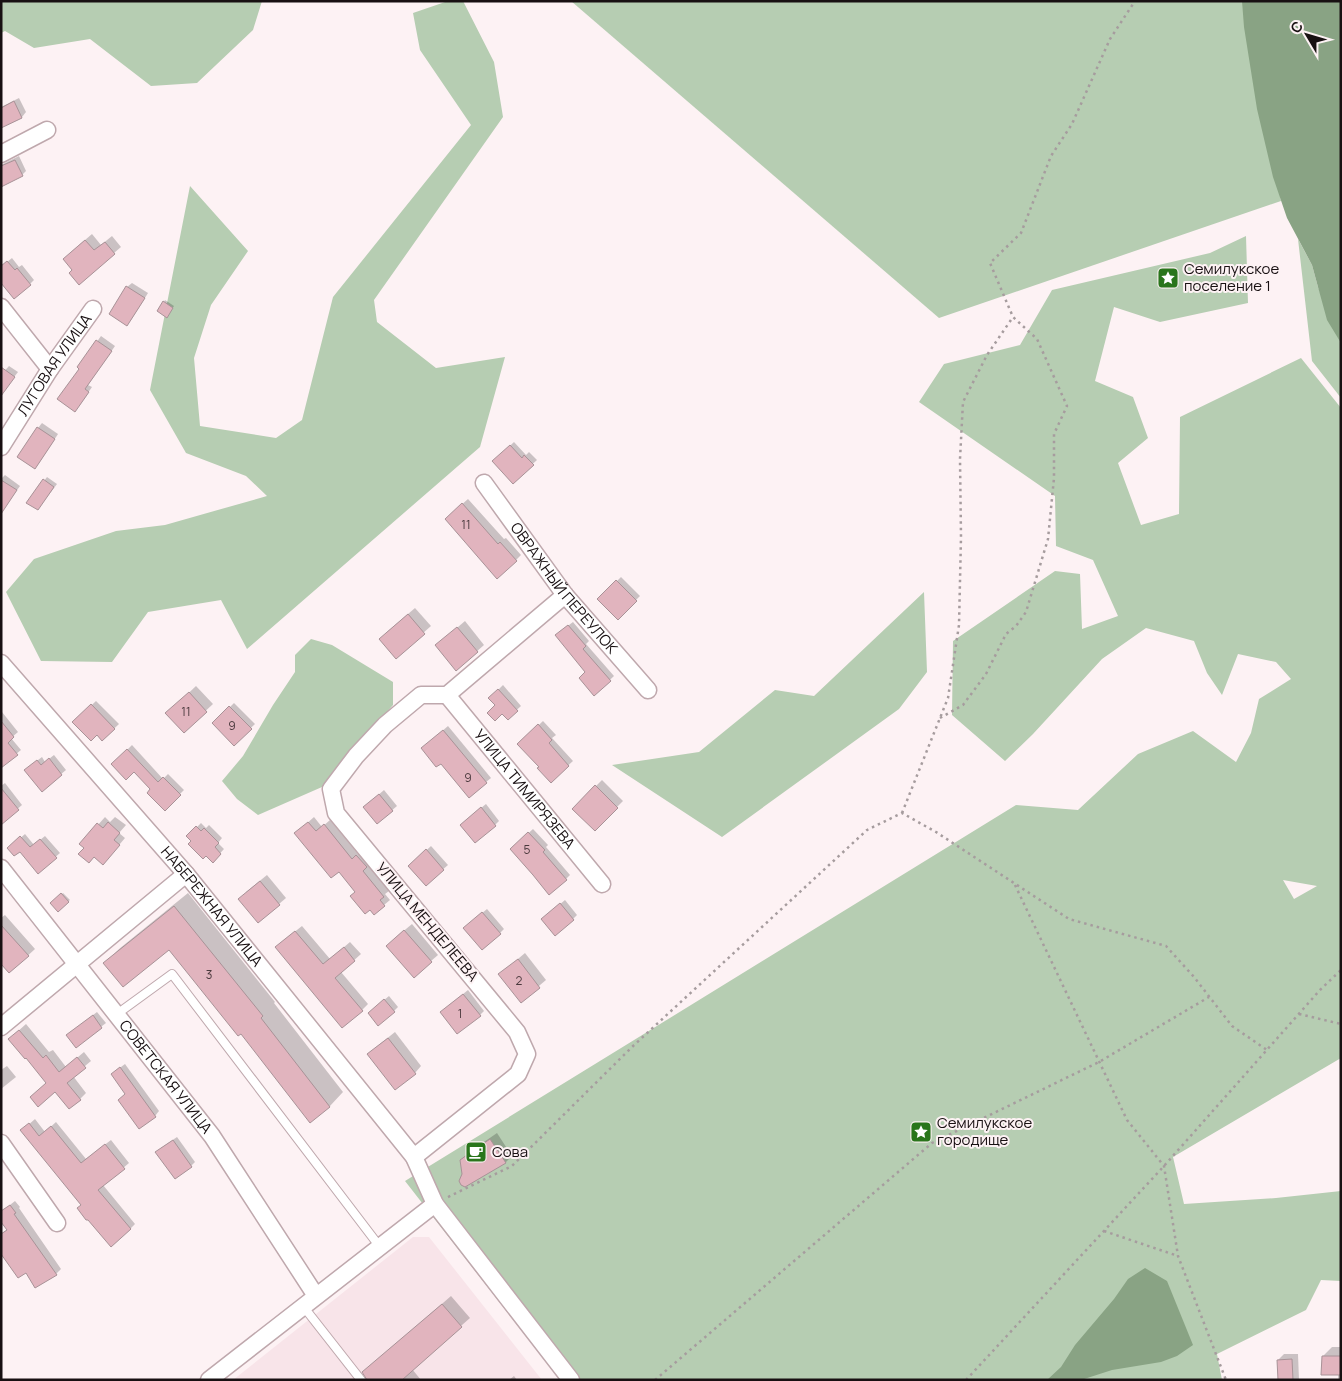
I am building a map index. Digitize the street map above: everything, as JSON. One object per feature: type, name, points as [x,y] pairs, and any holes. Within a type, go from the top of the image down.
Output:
[{"type":"street","points":[[1,154],[47,130]]},
{"type":"street","points":[[1,307],[50,369]]},
{"type":"street","name":"ЛУГОВАЯ УЛИЦА","points":[[1,447],[50,369],[93,309]]},
{"type":"street","name":"ОВРАЖНЫЙ ПЕРЕУЛОК","points":[[484,483],[565,596],[648,690]]},
{"type":"street","points":[[447,695],[565,596]]},
{"type":"street","name":"НАБЕРЕЖНАЯ УЛИЦА","points":[[1,663],[186,874],[414,1157],[435,1204],[571,1380]]},
{"type":"street","name":"УЛИЦА МЕНДЕЛЕЕВА","points":[[414,1157],[518,1074],[527,1054],[517,1032],[336,813],[332,789],[356,756],[385,725],[421,695],[447,695]]},
{"type":"street","name":"УЛИЦА ТИМИРЯЗЕВА","points":[[447,695],[602,884]]},
{"type":"street","name":"СОВЕТСКАЯ УЛИЦА","points":[[1,868],[212,1136],[310,1301]]},
{"type":"street","points":[[1,1027],[186,874]]},
{"type":"street","points":[[1,1143],[58,1223]]},
{"type":"street","points":[[208,1380],[435,1204]]},
{"type":"lane","points":[[117,1014],[172,974],[380,1247]]},
{"type":"lane","points":[[310,1301],[362,1380]]},
{"type":"path","points":[[940,718],[963,705],[986,674],[1006,634],[1016,626],[1026,612],[1048,539],[1054,478],[1054,434],[1066,406],[1037,338],[1013,317],[990,263],[1021,233],[1051,156],[1072,124],[1110,39],[1135,1]]},
{"type":"path","points":[[435,1204],[512,1166],[632,1048],[867,830],[902,813],[948,698],[959,625],[960,458],[963,402],[987,355],[1013,317]]},
{"type":"path","points":[[902,813],[936,832],[1069,919],[1166,946],[1194,977],[1232,1026],[1267,1050]]},
{"type":"path","points":[[1014,883],[1127,1120],[1164,1166],[1178,1256],[1226,1380]]},
{"type":"path","points":[[966,1380],[1164,1166],[1320,990],[1341,970]]},
{"type":"path","points":[[655,1380],[932,1142],[1099,1062],[1209,997]]},
{"type":"path","points":[[1299,1014],[1341,1024]]},
{"type":"path","points":[[1104,1231],[1178,1256]]},
{"type":"shaded area","points":[[1,1],[262,1],[253,30],[197,83],[151,86],[90,39],[34,48],[5,31],[1,33]]},
{"type":"shaded area","points":[[448,1],[463,1],[494,62],[503,117],[374,300],[377,322],[436,368],[505,357],[480,447],[247,649],[221,600],[148,612],[112,662],[41,661],[6,592],[34,559],[116,531],[165,525],[267,496],[246,476],[186,453],[150,390],[190,186],[248,251],[211,305],[194,358],[200,426],[276,438],[302,420],[333,297],[471,125],[420,50],[413,13]]},
{"type":"shaded area","points":[[571,1],[1247,1],[1281,201],[939,318]]},
{"type":"shaded area","points":[[1242,1],[1341,1],[1341,343],[1327,320],[1312,265],[1287,218],[1273,177],[1257,109],[1244,27]]},
{"type":"shaded area","points":[[1246,236],[1248,303],[1160,322],[1114,307],[1095,381],[1133,397],[1148,438],[1118,463],[1141,525],[1179,514],[1180,417],[1301,358],[1341,408],[1341,1058],[1173,1157],[1184,1204],[1276,1198],[1341,1191],[1341,1281],[1321,1280],[1306,1310],[1217,1354],[1222,1380],[560,1380],[405,1181],[1016,805],[1078,810],[1138,754],[1193,731],[1236,762],[1251,733],[1259,699],[1291,679],[1276,662],[1238,654],[1222,695],[1207,673],[1194,641],[1146,628],[1102,659],[1033,734],[1005,761],[952,715],[953,641],[1055,571],[1080,574],[1082,629],[1118,616],[1093,560],[1056,546],[1055,496],[919,402],[944,364],[1020,345],[1052,290],[1210,253]],"holes":[[[1283,880],[1317,886],[1294,899]]]},
{"type":"shaded area","points":[[1298,239],[1312,265],[1318,287],[1341,343],[1341,398],[1312,361]]},
{"type":"shaded area","points":[[924,592],[927,672],[899,709],[722,837],[612,765],[699,752],[775,690],[814,696]]},
{"type":"shaded area","points":[[311,639],[332,645],[393,682],[393,705],[322,787],[258,815],[237,799],[222,781],[243,756],[295,672],[295,655]]},
{"type":"shaded area","points":[[413,1237],[429,1237],[542,1380],[233,1380]]},
{"type":"shaded area","points":[[1145,1268],[1167,1281],[1193,1345],[1177,1356],[1161,1362],[1112,1370],[1081,1380],[1047,1380],[1061,1367],[1075,1345],[1114,1299],[1128,1279]]},
{"type":"building","points":[[14,101],[22,118],[1,128],[1,108]]},
{"type":"building","points":[[15,160],[23,176],[1,187],[1,166]]},
{"type":"building","points":[[85,240],[94,250],[105,242],[115,254],[79,285],[69,273],[72,270],[63,259]]},
{"type":"building","points":[[7,261],[15,270],[17,268],[31,285],[14,299],[1,283],[1,266]]},
{"type":"building","points":[[126,286],[145,298],[127,326],[109,314]]},
{"type":"building","points":[[163,301],[173,308],[167,318],[157,311]]},
{"type":"building","points":[[96,340],[112,351],[85,389],[89,392],[75,412],[57,399],[79,369],[77,367]]},
{"type":"building","points":[[1,367],[15,377],[1,396]]},
{"type":"building","points":[[37,427],[55,439],[35,469],[17,457]]},
{"type":"building","points":[[510,445],[522,458],[524,455],[534,465],[513,484],[492,461]]},
{"type":"building","points":[[43,479],[54,487],[38,510],[26,503]]},
{"type":"building","points":[[1,480],[17,490],[1,514]]},
{"type":"building","points":[[462,503],[498,544],[500,542],[517,561],[497,579],[445,519]]},
{"type":"building","points":[[616,580],[637,601],[618,620],[597,599]]},
{"type":"building","points":[[408,614],[425,634],[396,659],[379,639]]},
{"type":"building","points":[[568,625],[586,646],[583,649],[611,681],[594,696],[579,678],[585,672],[555,635]]},
{"type":"building","points":[[457,627],[478,652],[456,671],[435,645]]},
{"type":"building","points":[[498,689],[518,711],[508,720],[502,714],[495,721],[487,713],[495,705],[488,698]]},
{"type":"building","points":[[189,692],[207,712],[184,733],[165,713]]},
{"type":"building","points":[[91,704],[115,729],[102,741],[97,735],[91,741],[72,722]]},
{"type":"building","points":[[229,706],[252,729],[234,746],[212,723]]},
{"type":"building","points":[[1,721],[14,737],[8,743],[18,755],[1,768]]},
{"type":"building","points":[[538,724],[552,740],[549,743],[569,766],[551,783],[517,744]]},
{"type":"building","points":[[443,730],[487,783],[469,798],[441,764],[436,767],[421,748]]},
{"type":"building","points":[[127,749],[158,782],[163,777],[181,795],[165,811],[147,793],[150,789],[134,772],[126,780],[111,764]]},
{"type":"building","points":[[49,758],[62,775],[42,792],[24,770],[37,760],[41,765]]},
{"type":"building","points":[[595,785],[618,808],[595,831],[572,809]]},
{"type":"building","points":[[1,788],[19,810],[1,825]]},
{"type":"building","points":[[379,794],[393,811],[377,824],[363,807]]},
{"type":"building","points":[[481,807],[496,826],[475,843],[460,825]]},
{"type":"building","points":[[108,822],[120,833],[114,840],[120,845],[103,865],[94,857],[89,863],[78,854],[84,848],[79,844],[97,823],[103,828]]},
{"type":"building","points":[[308,822],[316,831],[324,824],[352,859],[356,855],[367,867],[363,871],[384,897],[380,900],[385,906],[374,915],[370,910],[365,914],[350,896],[355,892],[339,872],[331,878],[294,833]]},
{"type":"building","points":[[196,826],[201,831],[204,828],[219,843],[215,847],[221,854],[213,863],[206,856],[203,859],[188,844],[191,841],[186,836]]},
{"type":"building","points":[[528,832],[545,850],[543,852],[567,880],[549,895],[510,849]]},
{"type":"building","points":[[20,836],[30,847],[40,839],[57,858],[38,874],[20,852],[14,856],[7,848]]},
{"type":"building","points":[[426,849],[444,870],[426,886],[408,866]]},
{"type":"building","points":[[260,881],[280,905],[258,923],[238,899]]},
{"type":"building","points":[[61,893],[69,902],[58,912],[50,903]]},
{"type":"building","points":[[560,903],[574,920],[555,936],[541,919]]},
{"type":"building","points":[[174,906],[263,1016],[261,1018],[330,1107],[310,1123],[241,1034],[238,1036],[169,950],[123,987],[103,963]]},
{"type":"building","points":[[482,912],[501,934],[482,950],[463,928]]},
{"type":"building","points":[[1,925],[29,956],[9,973],[1,964]]},
{"type":"building","points":[[404,930],[432,962],[414,978],[386,946]]},
{"type":"building","points":[[295,931],[323,964],[344,947],[355,961],[335,978],[363,1011],[342,1028],[275,947]]},
{"type":"building","points":[[518,959],[540,988],[521,1003],[498,974]]},
{"type":"building","points":[[463,994],[481,1016],[457,1034],[440,1012]]},
{"type":"building","points":[[384,999],[395,1012],[378,1026],[368,1013]]},
{"type":"building","points":[[93,1015],[102,1028],[76,1048],[66,1035]]},
{"type":"building","points":[[19,1030],[43,1058],[46,1055],[59,1072],[77,1057],[86,1068],[67,1083],[81,1100],[69,1109],[55,1092],[38,1107],[30,1097],[46,1083],[8,1039]]},
{"type":"building","points":[[388,1038],[416,1074],[395,1090],[367,1054]]},
{"type":"building","points":[[120,1067],[156,1117],[139,1129],[118,1100],[125,1094],[111,1074]]},
{"type":"building","points":[[29,1123],[39,1136],[51,1126],[81,1163],[105,1144],[125,1169],[98,1190],[131,1229],[111,1247],[86,1220],[77,1208],[81,1205],[20,1130]]},
{"type":"building","points":[[490,1139],[506,1163],[465,1187],[461,1185],[459,1181],[462,1174],[460,1160]]},
{"type":"building","points":[[173,1140],[192,1167],[175,1179],[155,1152]]},
{"type":"building","points":[[10,1205],[16,1213],[14,1214],[57,1275],[35,1288],[26,1273],[18,1278],[1,1254],[1,1234],[7,1230],[1,1222],[1,1211]]},
{"type":"building","points":[[442,1304],[462,1327],[402,1380],[367,1380],[362,1372]]},
{"type":"building","points":[[1322,1356],[1341,1356],[1341,1375],[1321,1375]]},
{"type":"building","points":[[1292,1359],[1293,1380],[1278,1380],[1277,1360]]},
{"type":"place","name":"Семилукское поселение 1","points":[[1168,278]]},
{"type":"place","name":"Семилукское городище","points":[[921,1132]]},
{"type":"place","name":"Сова","points":[[476,1152]]}]
